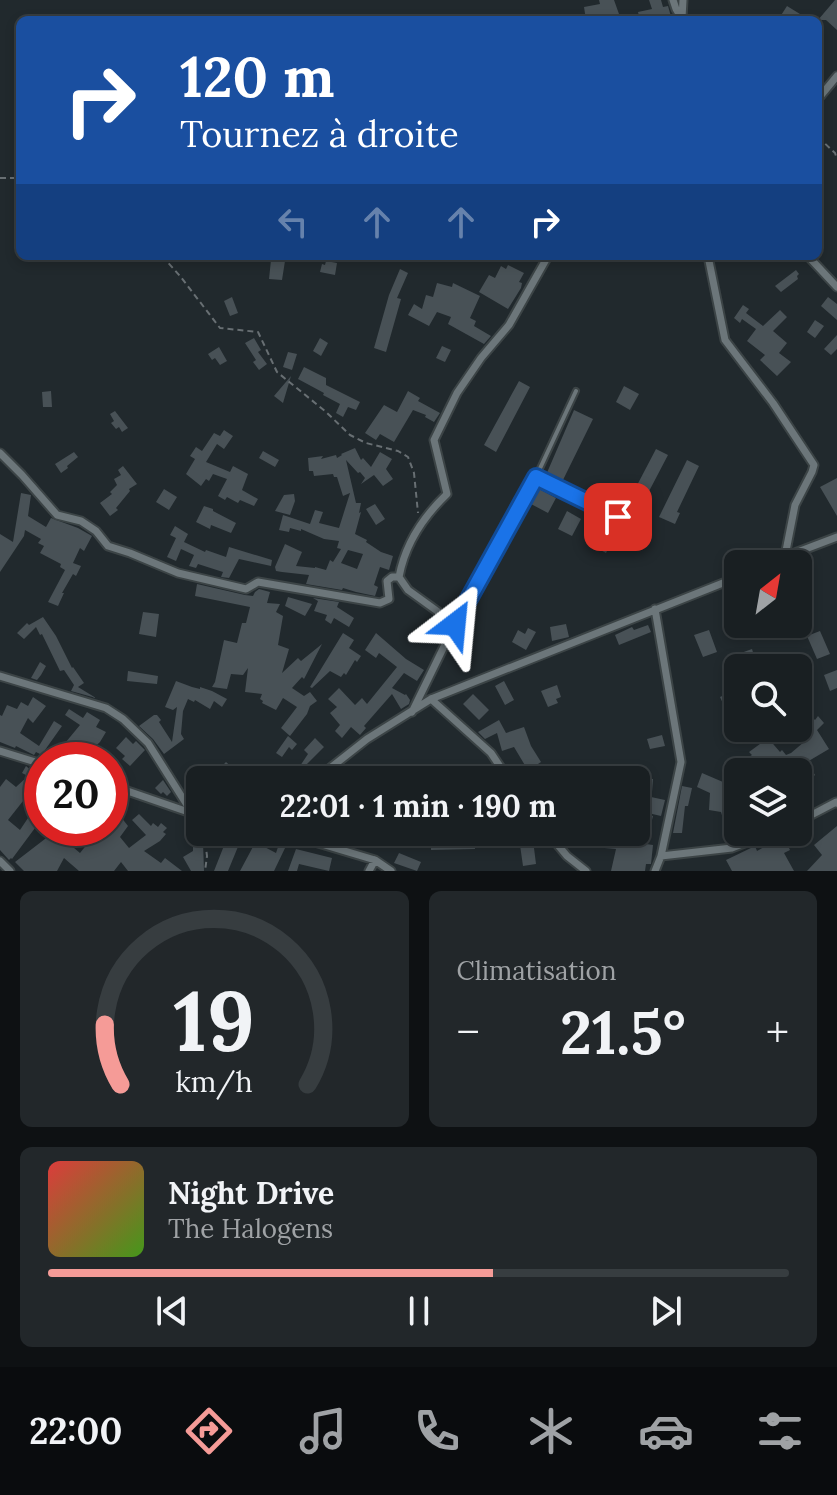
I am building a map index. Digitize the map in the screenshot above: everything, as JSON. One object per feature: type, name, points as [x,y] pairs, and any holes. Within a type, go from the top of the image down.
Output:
[{"type":"street","points":[[822,94],[837,76]]},
{"type":"street","points":[[412,712],[455,624],[408,590],[399,577],[402,559],[420,525],[447,494],[434,440],[457,393],[509,325],[546,260]]},
{"type":"street","points":[[709,260],[725,340],[773,403],[814,465],[795,505],[786,550]]},
{"type":"street","points":[[812,260],[837,287]]},
{"type":"street","points":[[0,453],[57,515],[81,521],[96,531],[108,546],[178,573],[246,589],[258,582],[380,603],[389,599],[387,581],[399,577]]},
{"type":"street","points":[[801,550],[837,537]]},
{"type":"street","points":[[333,766],[367,739],[431,699],[724,582]]},
{"type":"street","points":[[655,609],[681,762],[655,871]]},
{"type":"street","points":[[0,676],[106,708],[123,719],[148,743],[186,800]]},
{"type":"street","points":[[431,699],[491,753],[500,766]]},
{"type":"street","points":[[0,751],[24,758]]},
{"type":"street","points":[[128,791],[186,812]]},
{"type":"street","points":[[812,815],[837,803]]},
{"type":"street","points":[[328,846],[375,860],[391,871]]},
{"type":"street","points":[[559,846],[586,871]]},
{"type":"street","points":[[661,856],[737,846]]},
{"type":"street","points":[[369,871],[375,860]]},
{"type":"street","points":[[0,861],[10,871]]},
{"type":"lane","points":[[455,624],[536,477],[576,391]]},
{"type":"lane","points":[[536,477],[646,530]]},
{"type":"path","points":[[822,141],[837,159]]},
{"type":"path","points":[[166,260],[220,328],[258,332],[277,372],[350,435],[408,457],[414,473],[420,525]]},
{"type":"path","points":[[205,871],[206,846]]},
{"type":"building","points":[[599,0],[614,0],[619,14],[585,16],[584,7],[600,4]]},
{"type":"building","points":[[649,0],[661,0],[663,7],[668,6],[671,16],[639,16],[638,12],[652,9]]},
{"type":"building","points":[[837,0],[837,30],[822,20],[821,16]]},
{"type":"building","points":[[787,6],[800,14],[799,16],[781,16]]},
{"type":"building","points":[[271,260],[285,261],[282,280],[269,279]]},
{"type":"building","points":[[326,261],[337,263],[335,275],[320,272]]},
{"type":"building","points":[[508,265],[524,273],[519,282],[522,283],[521,288],[508,309],[479,292],[489,275],[495,278],[501,266],[506,269]]},
{"type":"building","points":[[400,269],[408,273],[397,298],[401,299],[386,352],[374,348]]},
{"type":"building","points":[[796,270],[798,279],[781,292],[775,286]]},
{"type":"building","points":[[437,283],[452,287],[453,283],[480,296],[470,318],[476,321],[474,326],[491,336],[484,344],[448,324],[451,317],[437,312],[429,326],[408,315],[414,304],[422,309],[426,295],[433,297]]},
{"type":"building","points":[[232,297],[238,313],[230,316],[224,301]]},
{"type":"building","points":[[828,297],[837,304],[837,320],[821,306]]},
{"type":"building","points":[[743,305],[749,309],[746,313],[763,326],[780,310],[787,317],[773,331],[787,343],[779,353],[791,362],[777,376],[760,360],[765,355],[747,341],[756,329],[742,319],[740,323],[734,318]]},
{"type":"building","points":[[815,320],[824,326],[815,338],[807,332]]},
{"type":"building","points":[[837,335],[837,349],[831,355],[824,349]]},
{"type":"building","points":[[254,338],[261,350],[258,352],[267,364],[259,370],[245,343]]},
{"type":"building","points":[[320,338],[328,343],[321,356],[313,351]]},
{"type":"building","points":[[442,346],[451,350],[445,362],[436,358]]},
{"type":"building","points":[[219,347],[227,361],[220,365],[208,354]]},
{"type":"building","points":[[288,352],[297,354],[292,370],[283,367]]},
{"type":"building","points":[[304,367],[326,378],[326,385],[360,402],[356,410],[348,407],[343,417],[336,413],[340,404],[298,379]]},
{"type":"building","points":[[291,376],[283,403],[274,396]]},
{"type":"building","points":[[519,381],[530,387],[496,452],[484,445]]},
{"type":"building","points":[[624,386],[639,394],[630,410],[616,402]]},
{"type":"building","points":[[51,391],[52,407],[43,407],[42,392]]},
{"type":"building","points":[[408,391],[420,398],[418,401],[440,413],[434,422],[413,410],[394,442],[380,434],[376,440],[365,433],[384,405],[397,412]]},
{"type":"building","points":[[574,410],[593,419],[562,482],[546,475]]},
{"type":"building","points":[[115,411],[128,428],[122,432],[111,423],[114,421],[110,414]]},
{"type":"building","points":[[224,430],[233,436],[224,449],[217,444],[206,462],[230,472],[233,466],[248,474],[242,490],[258,499],[254,506],[218,496],[227,479],[213,474],[201,486],[186,474],[195,459],[190,456],[196,447],[202,451],[214,433],[220,436]]},
{"type":"building","points":[[355,448],[361,460],[363,458],[371,467],[380,452],[392,459],[386,469],[393,479],[383,486],[374,475],[361,484],[365,478],[346,460],[356,503],[361,503],[355,534],[381,552],[393,556],[389,570],[380,567],[374,585],[378,587],[375,596],[306,584],[309,575],[276,571],[275,567],[285,544],[302,552],[296,566],[326,570],[330,560],[333,562],[341,549],[337,548],[339,541],[324,539],[301,529],[290,528],[289,532],[279,530],[283,515],[310,524],[315,510],[323,512],[319,523],[339,528],[350,493],[343,496],[337,477],[333,474],[314,476],[313,471],[309,471],[308,458],[336,455],[337,458]],"holes":[[[348,550],[363,554],[357,569],[341,563]]]},
{"type":"building","points":[[656,449],[668,455],[635,518],[623,512]]},
{"type":"building","points":[[263,451],[279,460],[275,467],[259,458]]},
{"type":"building","points":[[74,452],[78,457],[61,473],[55,464]]},
{"type":"building","points":[[687,460],[699,466],[677,512],[680,513],[675,524],[659,517]]},
{"type":"building","points":[[123,466],[137,484],[129,489],[116,508],[118,510],[110,516],[100,503],[112,494],[110,492],[117,485],[114,479],[121,475],[118,470]]},
{"type":"building","points":[[837,478],[837,516],[820,487]]},
{"type":"building","points":[[164,489],[177,497],[169,510],[156,502]]},
{"type":"building","points":[[539,489],[556,498],[548,513],[531,504]]},
{"type":"building","points":[[21,493],[31,495],[28,516],[46,527],[51,518],[92,536],[84,551],[80,548],[73,563],[81,566],[62,593],[58,606],[48,602],[65,570],[60,567],[61,564],[40,553],[44,546],[38,543],[41,539],[25,530],[0,572],[0,534],[13,542]]},
{"type":"building","points":[[294,494],[290,515],[275,511],[284,495]]},
{"type":"building","points":[[375,504],[385,519],[376,525],[366,509]]},
{"type":"building","points":[[204,506],[236,523],[231,533],[211,525],[210,529],[196,522]]},
{"type":"building","points":[[567,511],[581,519],[572,536],[558,529]]},
{"type":"building","points":[[175,526],[188,534],[184,542],[205,552],[226,557],[229,547],[272,560],[271,566],[239,559],[229,578],[221,577],[223,572],[198,564],[196,568],[189,566],[194,555],[181,549],[176,561],[167,557],[176,538],[170,535]]},
{"type":"building","points":[[601,530],[614,537],[606,553],[593,546]]},
{"type":"building","points":[[197,584],[253,596],[259,589],[270,592],[267,603],[280,604],[276,612],[283,616],[278,645],[289,649],[282,673],[298,658],[301,661],[322,644],[304,679],[302,677],[292,688],[304,696],[310,692],[317,701],[310,706],[290,736],[281,728],[297,707],[283,698],[276,710],[262,703],[262,694],[245,692],[248,668],[243,675],[231,674],[227,689],[212,687],[224,640],[237,643],[250,607],[195,596]]},
{"type":"building","points":[[288,597],[312,604],[305,616],[285,606]]},
{"type":"building","points":[[313,598],[339,602],[337,607],[354,618],[349,627],[334,618],[331,624],[325,620],[327,615],[314,611],[318,601]]},
{"type":"building","points":[[143,612],[159,614],[156,637],[139,634]]},
{"type":"building","points":[[43,617],[84,683],[78,687],[96,698],[71,691],[74,685],[64,670],[60,671],[36,627],[24,639],[17,633],[27,623],[29,625]]},
{"type":"building","points":[[566,624],[569,637],[552,641],[550,627]]},
{"type":"building","points":[[648,625],[651,632],[619,645],[615,635],[632,627],[634,630]]},
{"type":"building","points":[[528,628],[536,632],[526,650],[512,642],[518,630],[525,634]]},
{"type":"building","points":[[709,630],[717,652],[703,657],[694,635]]},
{"type":"building","points":[[820,631],[830,654],[817,659],[808,638],[812,638],[812,634]]},
{"type":"building","points":[[343,633],[354,640],[349,648],[361,656],[346,675],[344,673],[341,677],[330,671],[310,687]]},
{"type":"building","points":[[376,633],[424,670],[417,681],[404,673],[392,688],[406,694],[409,704],[401,709],[392,694],[360,735],[351,727],[342,738],[335,731],[340,725],[330,713],[337,707],[328,699],[339,688],[355,705],[362,698],[367,704],[397,667],[379,653],[376,658],[365,650]]},
{"type":"building","points":[[40,662],[46,666],[41,675],[37,680],[31,678]]},
{"type":"building","points":[[837,670],[837,688],[830,691],[824,675]]},
{"type":"building","points":[[128,671],[158,676],[157,684],[127,681]]},
{"type":"building","points":[[176,681],[212,691],[227,699],[222,707],[214,701],[210,709],[188,699],[183,711],[181,734],[184,739],[164,754],[139,726],[157,715],[172,742],[177,707],[173,710],[165,707]]},
{"type":"building","points":[[504,681],[514,700],[505,705],[495,686]]},
{"type":"building","points":[[557,685],[561,697],[556,699],[558,703],[548,707],[541,691]]},
{"type":"building","points":[[473,694],[489,710],[479,720],[463,704]]},
{"type":"building","points":[[33,697],[46,706],[33,723],[28,718],[20,733],[33,742],[24,742],[24,750],[0,742],[0,715],[7,705],[17,709],[21,702],[28,706]]},
{"type":"building","points":[[69,709],[83,718],[87,712],[100,720],[96,727],[106,732],[100,742],[66,742],[80,725],[65,715]]},
{"type":"building","points":[[818,716],[824,723],[817,730],[829,749],[812,759],[747,758],[752,755],[749,752],[763,742],[771,742],[786,755],[804,742],[812,742],[812,717],[815,720]]},
{"type":"building","points":[[499,720],[506,733],[524,727],[541,762],[539,766],[525,766],[514,747],[502,751],[497,733],[485,739],[478,732]]},
{"type":"building","points":[[54,721],[62,726],[51,742],[41,742]]},
{"type":"building","points":[[662,735],[665,746],[650,749],[647,739]]},
{"type":"building","points":[[288,736],[297,744],[292,750],[289,747],[282,757],[276,753]]},
{"type":"building","points":[[126,737],[145,750],[130,766],[128,742],[121,742]]},
{"type":"building","points":[[315,738],[324,747],[307,764],[310,766],[300,766],[308,754],[304,750]]},
{"type":"building","points":[[702,773],[724,781],[724,822],[721,812],[709,810],[710,793],[697,787]]},
{"type":"building","points":[[6,779],[16,787],[24,780],[24,802],[8,820],[20,830],[24,824],[24,843],[9,860],[0,850],[0,787]]},
{"type":"building","points":[[163,780],[171,792],[167,796],[155,788]]},
{"type":"building","points":[[682,786],[692,788],[688,806],[685,806],[682,833],[673,833]]},
{"type":"building","points":[[651,797],[665,800],[661,816],[650,813]]},
{"type":"building","points":[[139,814],[151,826],[153,823],[158,827],[161,823],[167,828],[160,841],[144,851],[161,863],[165,858],[182,871],[128,871],[121,862],[114,871],[79,871],[64,858],[57,871],[24,871],[15,862],[36,846],[72,846],[80,853],[86,846],[129,848],[146,835],[132,820]]},
{"type":"building","points":[[837,826],[837,871],[807,871],[822,855],[814,845]]},
{"type":"building","points":[[653,845],[651,864],[646,864],[645,871],[611,871],[616,849],[593,847]]},
{"type":"building","points":[[193,846],[203,846],[204,871],[191,871],[183,857],[193,851]]},
{"type":"building","points":[[224,846],[238,846],[228,871],[214,871]]},
{"type":"building","points":[[253,846],[263,846],[276,853],[278,846],[286,846],[274,871],[240,871]]},
{"type":"building","points":[[431,846],[475,846],[475,849],[431,850]]},
{"type":"building","points":[[520,846],[539,846],[534,848],[536,864],[523,866]]},
{"type":"building","points":[[755,846],[757,851],[766,846],[788,846],[790,850],[784,853],[794,871],[732,871],[726,860]]},
{"type":"building","points":[[296,849],[332,858],[329,871],[299,864],[297,871],[288,871]]},
{"type":"building","points":[[399,853],[421,862],[417,871],[394,863]]},
{"type":"route","points":[[455,624],[536,477],[618,517]]}]
